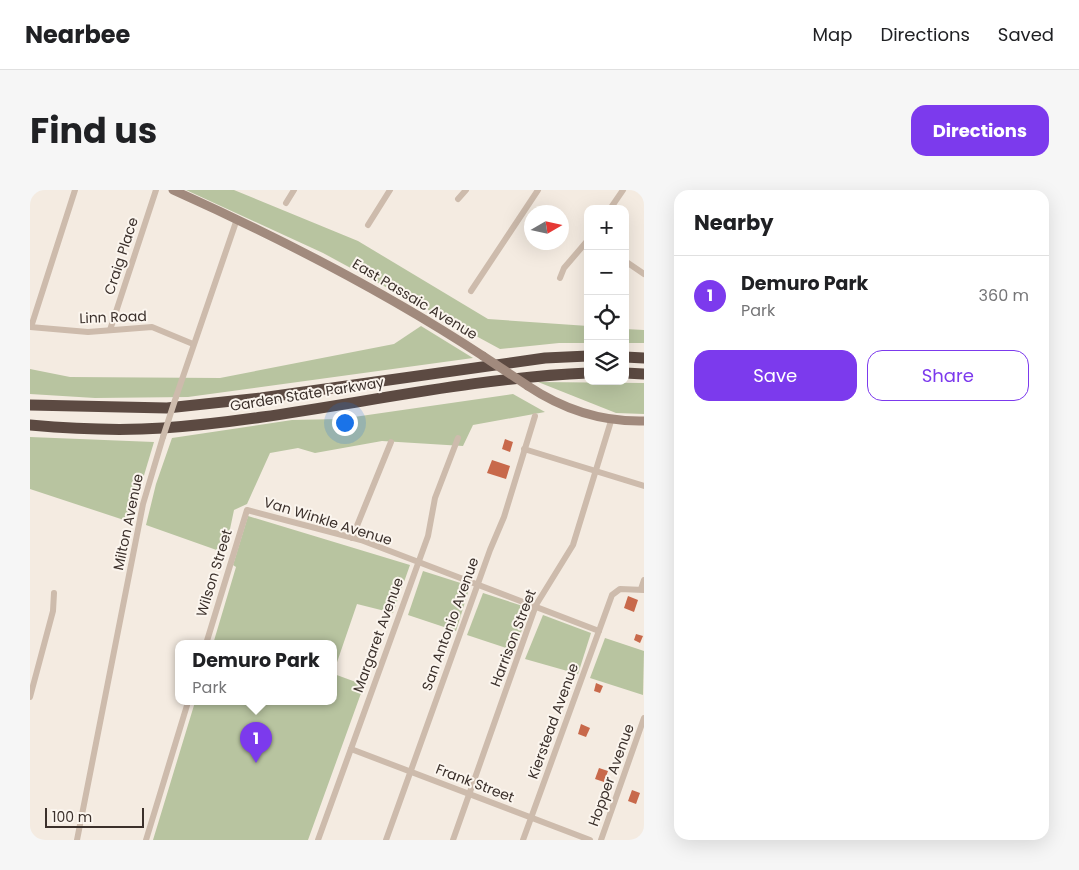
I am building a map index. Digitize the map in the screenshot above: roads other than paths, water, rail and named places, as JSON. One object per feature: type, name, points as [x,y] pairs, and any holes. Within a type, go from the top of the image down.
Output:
[{"type":"highway","name":"Garden State Parkway","points":[[30,405],[167,408],[261,398],[537,359],[584,356]]},
{"type":"highway","points":[[629,357],[644,358]]},
{"type":"highway","name":"Garden State Parkway","points":[[30,424],[112,429],[170,428],[268,416],[497,380],[584,373]]},
{"type":"highway","points":[[629,374],[644,374]]},
{"type":"main road","name":"East Passaic Avenue","points":[[173,190],[314,256],[427,321],[561,405],[611,421],[644,422]]},
{"type":"street","points":[[30,327],[75,190]]},
{"type":"street","name":"Craig Place","points":[[110,330],[156,190]]},
{"type":"street","points":[[286,203],[294,190]]},
{"type":"street","points":[[368,225],[390,190]]},
{"type":"street","points":[[458,198],[466,190]]},
{"type":"street","points":[[471,291],[538,190]]},
{"type":"street","points":[[613,205],[623,190]]},
{"type":"street","name":"Milton Avenue","points":[[77,840],[143,504],[193,344],[237,219]]},
{"type":"street","points":[[560,278],[564,268],[584,245]]},
{"type":"street","points":[[629,264],[644,274]]},
{"type":"street","name":"Linn Road","points":[[30,327],[88,332],[152,327],[193,344]]},
{"type":"street","name":"San Antonio Avenue","points":[[386,840],[477,584],[504,517],[535,416]]},
{"type":"street","name":"Harrison Street","points":[[453,840],[536,605],[572,546],[611,421]]},
{"type":"street","name":"Margaret Avenue","points":[[318,840],[428,536],[436,498],[458,438]]},
{"type":"street","points":[[352,538],[391,442]]},
{"type":"street","points":[[524,448],[644,486]]},
{"type":"street","name":"Van Winkle Avenue","points":[[247,510],[352,538],[599,630]]},
{"type":"street","name":"Wilson Street","points":[[207,640],[247,510]]},
{"type":"street","points":[[643,590],[644,580]]},
{"type":"street","name":"Kierstead Avenue","points":[[523,840],[612,596],[620,589],[643,590]]},
{"type":"street","points":[[30,697],[53,611],[54,593]]},
{"type":"street","points":[[146,840],[187,705]]},
{"type":"street","name":"Hopper Avenue","points":[[601,840],[644,718]]},
{"type":"street","name":"Frank Street","points":[[351,748],[411,773],[590,840]]},
{"type":"place","name":"Demuro Park","points":[[256,763]]}]
